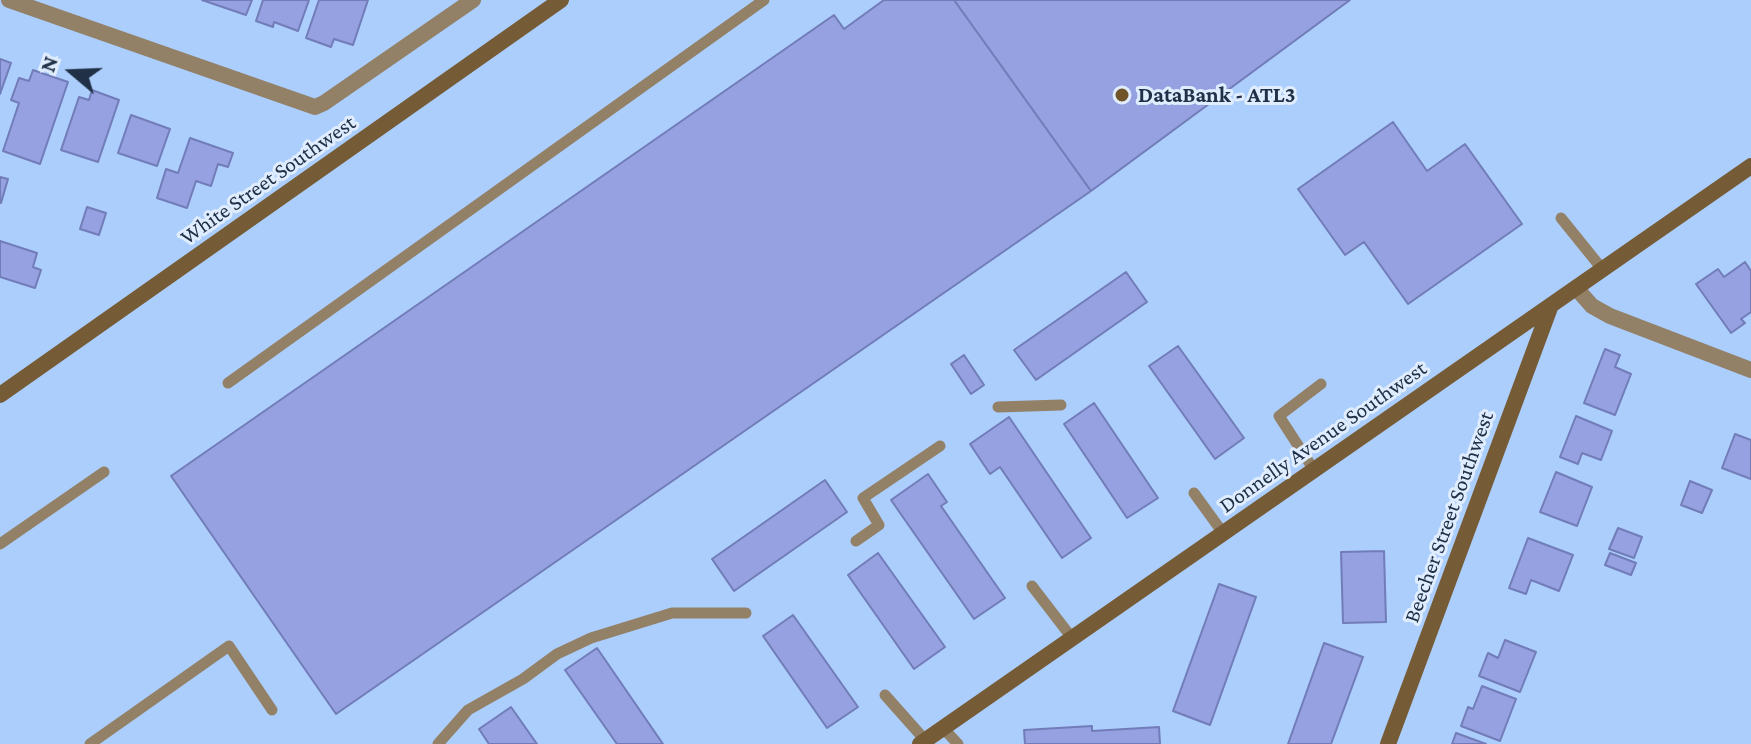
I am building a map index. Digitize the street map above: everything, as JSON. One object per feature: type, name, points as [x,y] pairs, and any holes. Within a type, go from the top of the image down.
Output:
[{"type":"street","points":[[9,0],[315,107],[473,0]]},
{"type":"street","name":"White Street Southwest","points":[[0,395],[561,0]]},
{"type":"street","name":"Donnelly Avenue Southwest","points":[[923,742],[1751,166]]},
{"type":"street","points":[[1576,288],[1592,306],[1610,316],[1751,370]]},
{"type":"street","name":"Beecher Street Southwest","points":[[1388,744],[1551,305]]},
{"type":"lane","points":[[228,383],[764,0]]},
{"type":"lane","points":[[1561,218],[1603,270]]},
{"type":"lane","points":[[1314,470],[1279,416],[1321,384]]},
{"type":"lane","points":[[998,407],[1061,405]]},
{"type":"lane","points":[[856,541],[879,525],[863,498],[940,446]]},
{"type":"lane","points":[[0,544],[104,472]]},
{"type":"lane","points":[[1194,493],[1223,533]]},
{"type":"lane","points":[[1032,586],[1072,638]]},
{"type":"lane","points":[[438,744],[468,710],[523,679],[557,654],[591,638],[672,613],[746,613]]},
{"type":"lane","points":[[93,743],[229,646],[272,710]]},
{"type":"lane","points":[[885,695],[923,742]]},
{"type":"lane","points":[[943,728],[958,744]]},
{"type":"building","points":[[202,0],[252,0],[246,15]]},
{"type":"building","points":[[263,0],[309,0],[298,31],[274,22],[273,27],[256,21]]},
{"type":"building","points":[[319,0],[368,0],[353,45],[334,39],[331,47],[306,38]]},
{"type":"building","points":[[884,0],[954,0],[1091,191],[336,714],[171,476],[834,15],[844,29]]},
{"type":"building","name":"DataBank - ATL3","points":[[954,0],[1350,0],[1091,191]]},
{"type":"building","points":[[0,59],[11,63],[0,94]]},
{"type":"building","points":[[33,70],[68,82],[40,164],[3,151],[19,103],[11,100],[19,78],[29,81]]},
{"type":"building","points":[[92,90],[119,100],[98,162],[61,150],[79,97],[89,100]]},
{"type":"building","points":[[131,115],[170,129],[157,166],[118,153]]},
{"type":"building","points":[[1393,122],[1427,171],[1465,144],[1522,224],[1408,304],[1364,242],[1345,255],[1298,189]]},
{"type":"building","points":[[190,138],[233,153],[228,167],[218,164],[211,186],[196,181],[187,208],[157,198],[166,169],[178,173]]},
{"type":"building","points":[[0,177],[8,179],[1,203],[0,203]]},
{"type":"building","points":[[87,207],[106,213],[99,235],[80,229]]},
{"type":"building","points":[[0,241],[37,253],[33,267],[41,270],[35,288],[0,277]]},
{"type":"building","points":[[1745,262],[1751,271],[1751,312],[1741,319],[1745,323],[1731,333],[1696,284],[1718,269],[1724,277]]},
{"type":"building","points":[[1126,272],[1147,302],[1036,380],[1014,350]]},
{"type":"building","points":[[1178,346],[1244,438],[1215,459],[1149,366]]},
{"type":"building","points":[[1605,349],[1620,355],[1615,367],[1631,374],[1615,415],[1584,403]]},
{"type":"building","points":[[964,355],[984,385],[971,394],[951,364]]},
{"type":"building","points":[[1094,403],[1158,498],[1127,518],[1064,424]]},
{"type":"building","points":[[1576,416],[1612,431],[1601,460],[1582,453],[1578,464],[1560,457]]},
{"type":"building","points":[[1009,417],[1091,538],[1062,558],[1000,467],[990,474],[970,444]]},
{"type":"building","points":[[1735,434],[1751,440],[1751,479],[1722,468]]},
{"type":"building","points":[[1556,472],[1592,487],[1577,526],[1540,512]]},
{"type":"building","points":[[928,474],[947,502],[941,506],[1005,598],[974,619],[891,500]]},
{"type":"building","points":[[825,480],[847,512],[734,591],[712,559]]},
{"type":"building","points":[[1690,481],[1712,490],[1702,513],[1681,505]]},
{"type":"building","points":[[1618,528],[1642,537],[1634,558],[1609,549]]},
{"type":"building","points":[[1528,538],[1573,555],[1559,591],[1531,580],[1526,594],[1509,588]]},
{"type":"building","points":[[1384,551],[1386,622],[1343,623],[1341,552]]},
{"type":"building","points":[[878,553],[945,647],[914,669],[848,575]]},
{"type":"building","points":[[1610,553],[1636,563],[1631,575],[1605,565]]},
{"type":"building","points":[[1219,584],[1256,597],[1210,725],[1173,711]]},
{"type":"building","points":[[793,615],[858,707],[827,728],[763,636]]},
{"type":"building","points":[[1505,640],[1536,652],[1520,692],[1479,676],[1488,653],[1498,658]]},
{"type":"building","points":[[1324,643],[1363,657],[1331,744],[1288,744]]},
{"type":"building","points":[[597,648],[663,744],[617,744],[565,670]]},
{"type":"building","points":[[1482,686],[1516,699],[1500,741],[1461,726],[1468,707],[1473,709]]},
{"type":"building","points":[[511,707],[537,744],[489,744],[479,729]]},
{"type":"building","points":[[1092,726],[1092,731],[1159,727],[1160,744],[1025,744],[1024,730]]},
{"type":"building","points":[[1456,733],[1486,744],[1452,744]]},
{"type":"place","name":"DataBank - ATL3","points":[[1122,95]]}]
